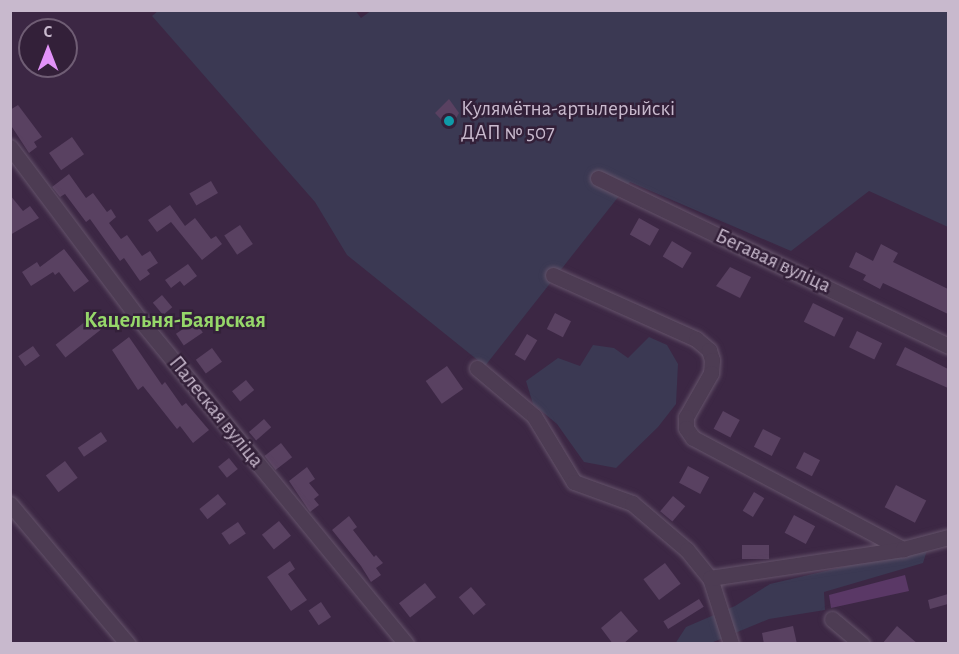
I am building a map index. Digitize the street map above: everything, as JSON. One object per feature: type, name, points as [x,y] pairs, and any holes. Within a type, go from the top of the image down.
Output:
[{"type":"street","name":"Палеская вуліца","points":[[10,147],[140,320],[406,644]]},
{"type":"street","name":"Бегавая вуліца","points":[[598,178],[948,346]]},
{"type":"street","points":[[553,275],[696,339],[709,350],[712,360],[711,373],[686,417],[686,428],[693,438],[903,549]]},
{"type":"street","points":[[477,368],[534,416],[574,482],[632,503],[687,550],[710,578],[731,644]]},
{"type":"street","points":[[10,504],[128,644]]},
{"type":"street","points":[[710,578],[903,549],[948,537]]},
{"type":"street","points":[[832,619],[862,644]]},
{"type":"shaded area","points":[[159,10],[355,10],[361,18],[372,10],[948,11],[948,227],[869,191],[791,251],[630,182],[485,366],[347,255],[315,202],[152,16]]},
{"type":"shaded area","points":[[649,337],[667,345],[678,364],[676,404],[658,427],[616,468],[584,462],[557,424],[533,404],[526,381],[558,358],[580,366],[593,345],[614,348],[628,358]]},
{"type":"shaded area","points":[[928,547],[923,563],[824,592],[825,610],[769,619],[711,643],[675,644],[686,627],[735,606],[770,584]]},
{"type":"shaded area","points":[[905,575],[909,591],[831,608],[829,595]]},
{"type":"building","name":"Кулямётна-артылерыйскі ДАП № 507","points":[[449,99],[459,113],[450,129],[435,113]]},
{"type":"building","points":[[18,105],[42,137],[34,142],[37,147],[29,153],[10,124],[10,110]]},
{"type":"building","points":[[72,137],[84,154],[61,170],[49,153]]},
{"type":"building","points":[[69,174],[86,198],[93,193],[107,212],[111,209],[116,217],[109,223],[121,239],[127,235],[142,256],[150,251],[158,263],[147,270],[150,274],[140,281],[124,258],[120,261],[90,219],[86,222],[65,194],[60,197],[52,187]]},
{"type":"building","points":[[211,181],[218,193],[196,206],[189,194]]},
{"type":"building","points":[[10,195],[23,211],[30,206],[39,218],[10,235]]},
{"type":"building","points":[[170,205],[185,226],[195,218],[211,239],[216,236],[222,244],[202,260],[171,222],[157,232],[148,220]]},
{"type":"building","points":[[639,218],[659,229],[650,246],[630,235]]},
{"type":"building","points":[[240,225],[253,244],[237,255],[224,236]]},
{"type":"building","points":[[672,241],[692,253],[682,268],[663,256]]},
{"type":"building","points":[[881,244],[898,253],[893,262],[948,289],[948,314],[883,283],[880,289],[863,280],[866,275],[849,267],[856,252],[873,261]]},
{"type":"building","points":[[64,249],[89,281],[74,292],[59,272],[55,275],[53,272],[31,286],[22,272],[37,262],[40,267]]},
{"type":"building","points":[[188,264],[197,276],[184,286],[180,281],[171,288],[165,280]]},
{"type":"building","points":[[730,267],[751,277],[740,298],[716,286]]},
{"type":"building","points":[[162,295],[172,307],[163,315],[153,303]]},
{"type":"building","points":[[813,303],[844,318],[834,337],[804,322]]},
{"type":"building","points":[[555,313],[571,321],[563,337],[547,329]]},
{"type":"building","points":[[95,314],[105,327],[65,357],[56,345]]},
{"type":"building","points":[[195,321],[203,333],[184,345],[176,334]]},
{"type":"building","points":[[857,331],[882,343],[874,359],[849,347]]},
{"type":"building","points":[[527,334],[537,340],[525,361],[515,355]]},
{"type":"building","points":[[129,337],[162,385],[165,382],[182,406],[186,403],[209,430],[193,443],[180,426],[177,429],[143,386],[138,390],[112,350]]},
{"type":"building","points":[[33,346],[40,356],[25,366],[18,356]]},
{"type":"building","points":[[905,347],[948,369],[948,388],[896,365]]},
{"type":"building","points":[[212,348],[222,362],[206,374],[196,360]]},
{"type":"building","points":[[447,366],[463,389],[442,404],[426,381]]},
{"type":"building","points":[[246,380],[254,390],[240,401],[232,391]]},
{"type":"building","points":[[723,411],[740,420],[730,438],[714,429]]},
{"type":"building","points":[[264,419],[271,427],[256,440],[249,432]]},
{"type":"building","points":[[763,429],[781,438],[772,456],[754,447]]},
{"type":"building","points":[[101,432],[107,441],[84,457],[78,448]]},
{"type":"building","points":[[281,443],[292,457],[276,470],[264,456]]},
{"type":"building","points":[[804,452],[820,460],[812,476],[796,468]]},
{"type":"building","points":[[229,458],[238,469],[227,478],[218,467]]},
{"type":"building","points":[[65,461],[78,478],[58,492],[46,475]]},
{"type":"building","points":[[688,466],[709,477],[700,494],[679,483]]},
{"type":"building","points":[[307,467],[315,479],[309,483],[319,495],[314,499],[319,505],[310,512],[289,481]]},
{"type":"building","points":[[896,485],[926,500],[915,523],[885,507]]},
{"type":"building","points":[[754,492],[764,498],[753,517],[743,511]]},
{"type":"building","points":[[218,494],[226,504],[208,519],[199,509]]},
{"type":"building","points":[[673,496],[685,506],[672,522],[660,511]]},
{"type":"building","points":[[794,515],[815,526],[806,544],[785,533]]},
{"type":"building","points":[[349,516],[357,527],[353,530],[374,557],[376,555],[383,563],[376,568],[381,575],[371,582],[332,530]]},
{"type":"building","points":[[279,521],[291,536],[274,550],[262,535]]},
{"type":"building","points":[[238,522],[246,534],[229,545],[221,533]]},
{"type":"building","points":[[742,545],[769,545],[769,559],[742,559]]},
{"type":"building","points":[[290,561],[295,569],[288,574],[307,600],[291,611],[267,577]]},
{"type":"building","points":[[665,563],[681,584],[659,600],[643,579]]},
{"type":"building","points":[[425,583],[436,597],[410,618],[399,603]]},
{"type":"building","points":[[471,587],[486,605],[474,615],[459,597]]},
{"type":"building","points":[[948,594],[948,604],[930,609],[928,600]]},
{"type":"building","points":[[699,599],[704,607],[668,629],[663,621]]},
{"type":"building","points":[[321,602],[331,617],[319,625],[309,610]]},
{"type":"building","points":[[621,611],[638,631],[623,644],[613,644],[601,628]]},
{"type":"building","points":[[793,626],[797,644],[764,644],[762,633]]},
{"type":"building","points":[[897,626],[918,644],[882,644]]},
{"type":"place","name":"Кулямётна-артылерыйскі ДАП № 507","points":[[449,121]]},
{"type":"district","name":"Кацельня-Баярская","points":[[175,321]]}]
